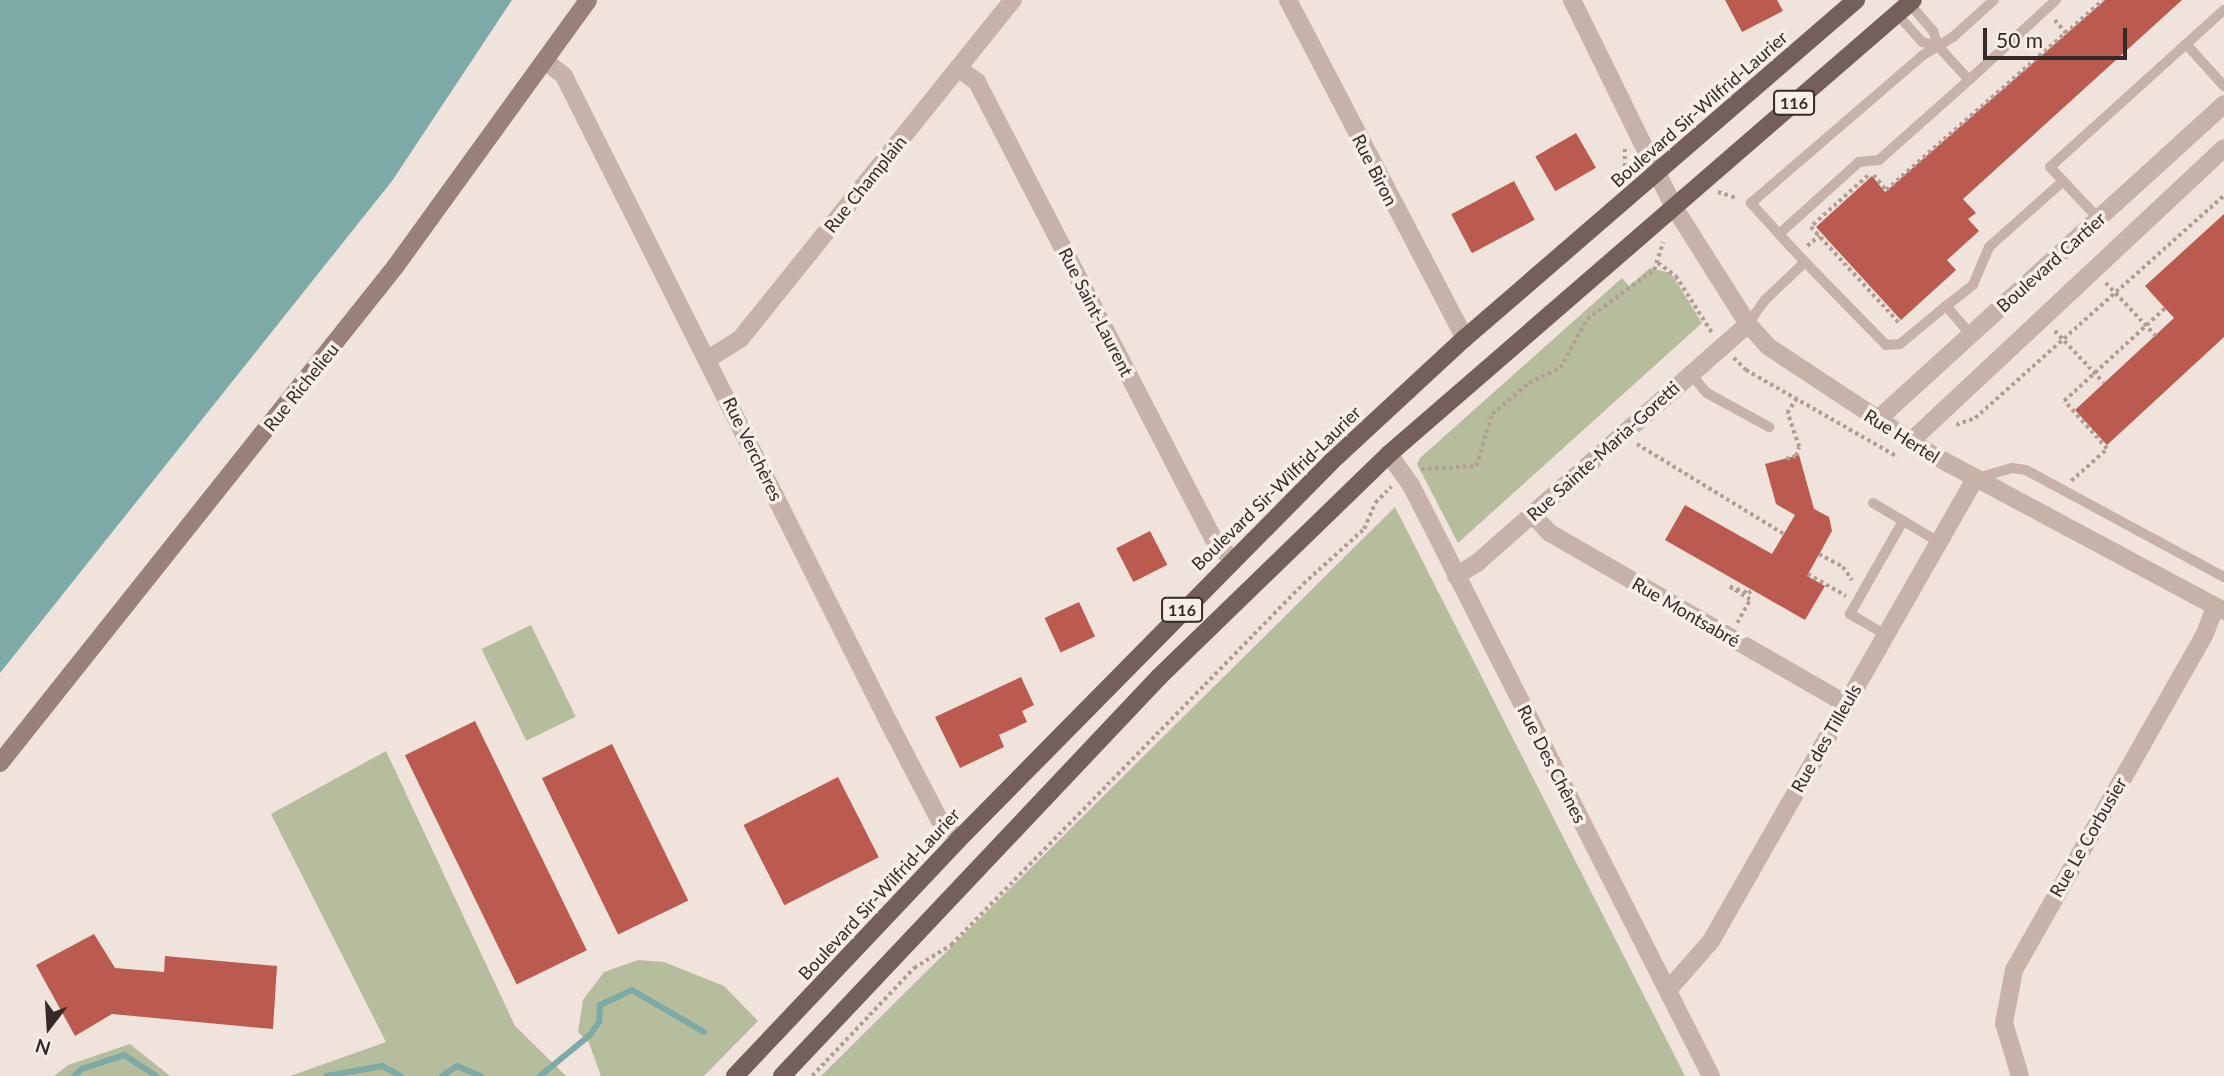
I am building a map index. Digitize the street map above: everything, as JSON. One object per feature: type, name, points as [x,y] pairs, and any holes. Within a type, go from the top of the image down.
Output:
[{"type":"main road","name":"Rue Richelieu","points":[[0,763],[336,344],[588,0]]},
{"type":"main road","name":"Boulevard Sir-Wilfrid-Laurier","points":[[735,1076],[958,839],[1231,559],[1465,338],[1856,0]]},
{"type":"main road","name":"116","points":[[782,1076],[1159,677],[1389,454],[1907,6]]},
{"type":"street","name":"Rue Champlain","points":[[708,359],[741,338],[1013,0]]},
{"type":"street","name":"Rue Biron","points":[[1288,0],[1465,338]]},
{"type":"street","name":"Rue Hertel","points":[[1572,0],[1674,207],[1748,324],[1796,368],[1910,442],[2220,610]]},
{"type":"street","name":"Rue Verchères","points":[[545,61],[564,76],[933,807],[958,839]]},
{"type":"street","name":"Rue Saint-Laurent","points":[[958,68],[977,82],[1213,538],[1231,559]]},
{"type":"street","name":"Boulevard Cartier","points":[[1877,420],[2224,104]]},
{"type":"street","name":"Boulevard Cartier","points":[[1910,442],[2224,148]]},
{"type":"street","name":"Rue Sainte-Maria-Goretti","points":[[1456,576],[1532,514],[1748,324]]},
{"type":"street","name":"Rue Des Chênes","points":[[1389,454],[1411,485],[1711,1076]]},
{"type":"street","name":"Rue des Tilleuls","points":[[1668,990],[1711,941],[1975,479]]},
{"type":"street","name":"Rue Montsabré","points":[[1532,514],[1550,533],[1846,704]]},
{"type":"street","name":"Rue Le Corbusier","points":[[2020,1076],[2004,1023],[2014,970],[2220,610]]},
{"type":"lane","points":[[1994,0],[1751,203],[1886,345],[1900,344],[1973,285],[1989,247],[2063,181]]},
{"type":"lane","points":[[1779,234],[1859,162],[1879,160],[2056,0]]},
{"type":"lane","points":[[1907,6],[1922,42],[1938,46]]},
{"type":"lane","points":[[1907,6],[1933,31],[1938,46],[1969,80]]},
{"type":"lane","points":[[2099,219],[2050,167],[2224,10]]},
{"type":"lane","points":[[2186,44],[2224,86]]},
{"type":"lane","points":[[1748,324],[1765,300],[1805,262]]},
{"type":"lane","points":[[1946,306],[1971,334]]},
{"type":"lane","points":[[1690,373],[1707,393],[1769,427]]},
{"type":"lane","points":[[1975,479],[2012,468],[2026,470],[2224,577]]},
{"type":"lane","points":[[1872,503],[1939,542]]},
{"type":"lane","points":[[1886,635],[1850,614],[1903,521]]},
{"type":"path","points":[[1898,322],[1811,227],[1871,173],[1886,190],[1992,94],[2012,84],[2103,0]]},
{"type":"path","points":[[2055,20],[2067,34]]},
{"type":"path","points":[[1716,192],[1751,203]]},
{"type":"path","points":[[1935,419],[1951,427],[1971,420],[2224,195]]},
{"type":"path","points":[[1418,469],[1467,470],[1476,466],[1496,408],[1529,383],[1560,368],[1587,319],[1648,276],[1657,262],[1674,207]]},
{"type":"path","points":[[1809,245],[1819,236]]},
{"type":"path","points":[[1657,262],[1676,275],[1714,336]]},
{"type":"path","points":[[2102,279],[2156,336]]},
{"type":"path","points":[[2070,484],[2107,449],[2064,401],[2165,308]]},
{"type":"path","points":[[2051,326],[2104,383]]},
{"type":"path","name":"Rue Hertel","points":[[1730,354],[1746,370],[1905,460]]},
{"type":"path","points":[[1786,459],[1796,456],[1799,447],[1787,413],[1796,399]]},
{"type":"path","points":[[1637,444],[1784,534]]},
{"type":"path","points":[[811,1076],[914,968],[951,945],[1294,593],[1364,529],[1375,503],[1392,486]]},
{"type":"path","points":[[1819,554],[1843,567],[1854,582]]},
{"type":"path","points":[[1808,574],[1847,596]]},
{"type":"path","points":[[1745,610],[1750,600],[1730,587],[1748,593],[1753,590]]},
{"type":"green space","points":[[1650,268],[1671,273],[1702,323],[1458,543],[1417,464],[1420,458],[1622,278],[1629,286]]},
{"type":"green space","points":[[1395,507],[1685,1076],[821,1076]]},
{"type":"green space","points":[[531,625],[576,717],[526,741],[482,649]]},
{"type":"green space","points":[[386,751],[515,1026],[566,1076],[290,1076],[386,1042],[271,814]]},
{"type":"green space","points":[[638,960],[664,962],[724,986],[758,1021],[704,1076],[601,1076],[589,1043],[578,1032],[583,1000],[604,972]]},
{"type":"green space","points":[[130,1044],[170,1076],[54,1076],[68,1065]]},
{"type":"water","points":[[0,0],[512,0],[392,181],[0,673]]},
{"type":"building","points":[[1725,0],[1777,0],[1783,11],[1742,32]]},
{"type":"building","points":[[2105,0],[2182,0],[1963,199],[1976,213],[1968,219],[1979,231],[1947,260],[1956,270],[1901,320],[1816,227],[1872,176],[1885,192]]},
{"type":"building","points":[[1576,133],[1596,168],[1555,191],[1535,156]]},
{"type":"building","points":[[1514,181],[1535,220],[1472,253],[1451,214]]},
{"type":"building","points":[[2224,214],[2224,337],[2107,445],[2075,410],[2174,318],[2145,286]]},
{"type":"building","points":[[1799,455],[1814,509],[1829,517],[1832,531],[1807,576],[1825,586],[1805,620],[1665,540],[1685,505],[1772,554],[1795,515],[1776,504],[1765,464]]},
{"type":"building","points":[[1150,531],[1167,565],[1133,582],[1116,548]]},
{"type":"building","points":[[1079,602],[1095,636],[1061,652],[1045,618]]},
{"type":"building","points":[[1021,677],[1034,705],[1022,711],[1027,722],[999,735],[1004,747],[960,768],[935,717]]},
{"type":"building","points":[[475,721],[587,950],[517,984],[405,755]]},
{"type":"building","points":[[612,744],[688,900],[618,935],[542,778]]},
{"type":"building","points":[[838,777],[879,857],[784,905],[744,825]]},
{"type":"building","points":[[94,934],[115,968],[164,972],[165,956],[277,966],[273,1029],[112,1014],[75,1036],[36,965]]},
{"type":"waterway","points":[[540,1076],[590,1035],[599,1022],[600,1005],[632,990],[704,1032]]},
{"type":"waterway","points":[[74,1076],[82,1069],[124,1055],[156,1076]]},
{"type":"waterway","points":[[326,1076],[382,1066],[401,1076]]},
{"type":"waterway","points":[[442,1076],[457,1066],[480,1076]]}]
